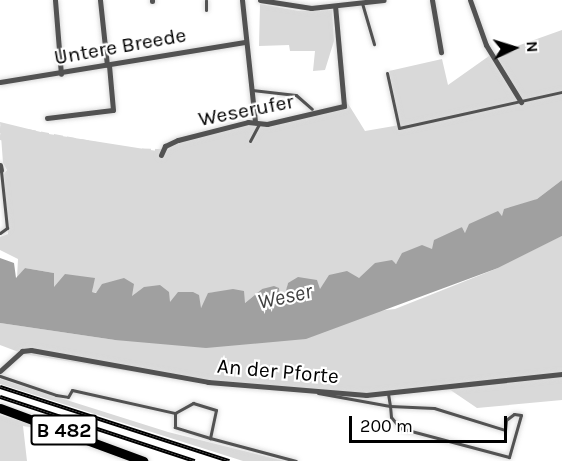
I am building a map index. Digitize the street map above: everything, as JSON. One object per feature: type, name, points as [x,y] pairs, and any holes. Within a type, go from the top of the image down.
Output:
[{"type":"main road","name":"B 482","points":[[0,408],[126,458],[143,461]]},
{"type":"street","points":[[55,0],[61,74]]},
{"type":"street","points":[[47,118],[112,110],[100,0]]},
{"type":"street","points":[[242,0],[250,90],[257,123]]},
{"type":"street","points":[[260,0],[278,5],[362,3],[384,0]]},
{"type":"street","points":[[432,0],[441,52]]},
{"type":"street","points":[[470,0],[486,45],[521,102]]},
{"type":"street","name":"Weserufer","points":[[161,155],[165,146],[178,140],[344,106],[333,4]]},
{"type":"street","name":"Untere Breede","points":[[0,82],[61,74],[245,42]]},
{"type":"street","points":[[0,165],[1,175]]},
{"type":"street","name":"An der Pforte","points":[[0,371],[22,351],[32,350],[208,382],[366,395],[562,374]]},
{"type":"lane","points":[[206,0],[206,10]]},
{"type":"lane","points":[[362,3],[374,44]]},
{"type":"lane","points":[[387,73],[399,130],[562,92]]},
{"type":"lane","points":[[250,90],[296,95],[312,109]]},
{"type":"lane","points":[[250,141],[257,123]]},
{"type":"lane","points":[[0,233],[7,228],[1,175]]},
{"type":"lane","points":[[0,376],[56,395],[68,397],[72,390],[175,413],[193,403],[216,410],[210,438]]},
{"type":"lane","points":[[313,391],[390,406],[434,408],[505,430],[507,420],[514,414],[521,415],[508,459],[400,428],[391,417],[390,406],[387,392]]},
{"type":"lane","points":[[175,413],[178,430],[296,461]]},
{"type":"shaded area","points":[[260,4],[299,11],[332,10],[334,41],[325,70],[313,71],[315,51],[290,51],[289,45],[259,46]]},
{"type":"shaded area","points":[[562,30],[562,180],[537,199],[502,216],[498,212],[465,233],[462,227],[432,249],[359,278],[320,289],[288,283],[285,298],[262,289],[245,303],[221,292],[209,293],[201,308],[92,292],[94,278],[54,287],[54,273],[25,268],[17,278],[18,259],[0,250],[0,237],[8,234],[4,174],[7,170],[3,163],[0,122],[49,134],[157,151],[177,141],[254,121],[265,125],[347,102],[365,131],[400,125],[389,71],[442,59],[448,85],[489,56]]},
{"type":"shaded area","points":[[562,236],[562,400],[477,408],[449,389],[368,398],[207,384],[24,354],[0,345],[0,323],[115,340],[395,309],[498,268]]},
{"type":"shaded area","points":[[0,379],[168,432],[284,461],[243,461],[0,384]]},
{"type":"shaded area","points":[[0,415],[50,430],[23,426],[27,461],[0,461]]},
{"type":"water","name":"Weser","points":[[562,180],[562,236],[498,268],[306,339],[206,348],[115,340],[0,323],[0,258],[14,263],[16,278],[25,268],[54,273],[54,287],[65,274],[95,278],[92,292],[96,293],[102,284],[124,278],[134,284],[132,296],[144,287],[160,285],[169,292],[170,302],[178,292],[193,292],[199,295],[201,308],[208,293],[233,289],[244,291],[245,303],[262,289],[274,286],[279,288],[280,298],[284,298],[288,283],[298,277],[317,280],[320,289],[329,275],[347,271],[359,278],[375,263],[392,260],[396,264],[402,253],[422,245],[432,249],[434,240],[462,227],[465,233],[469,224],[498,211],[502,216],[504,209],[537,199]]},
{"type":"tunnel","points":[[0,128],[128,152],[216,155],[303,149],[562,103]]},
{"type":"tunnel","points":[[0,135],[128,160],[217,163],[407,142],[562,111]]},
{"type":"railway","points":[[0,387],[229,461]]},
{"type":"railway","points":[[0,397],[195,461]]}]
